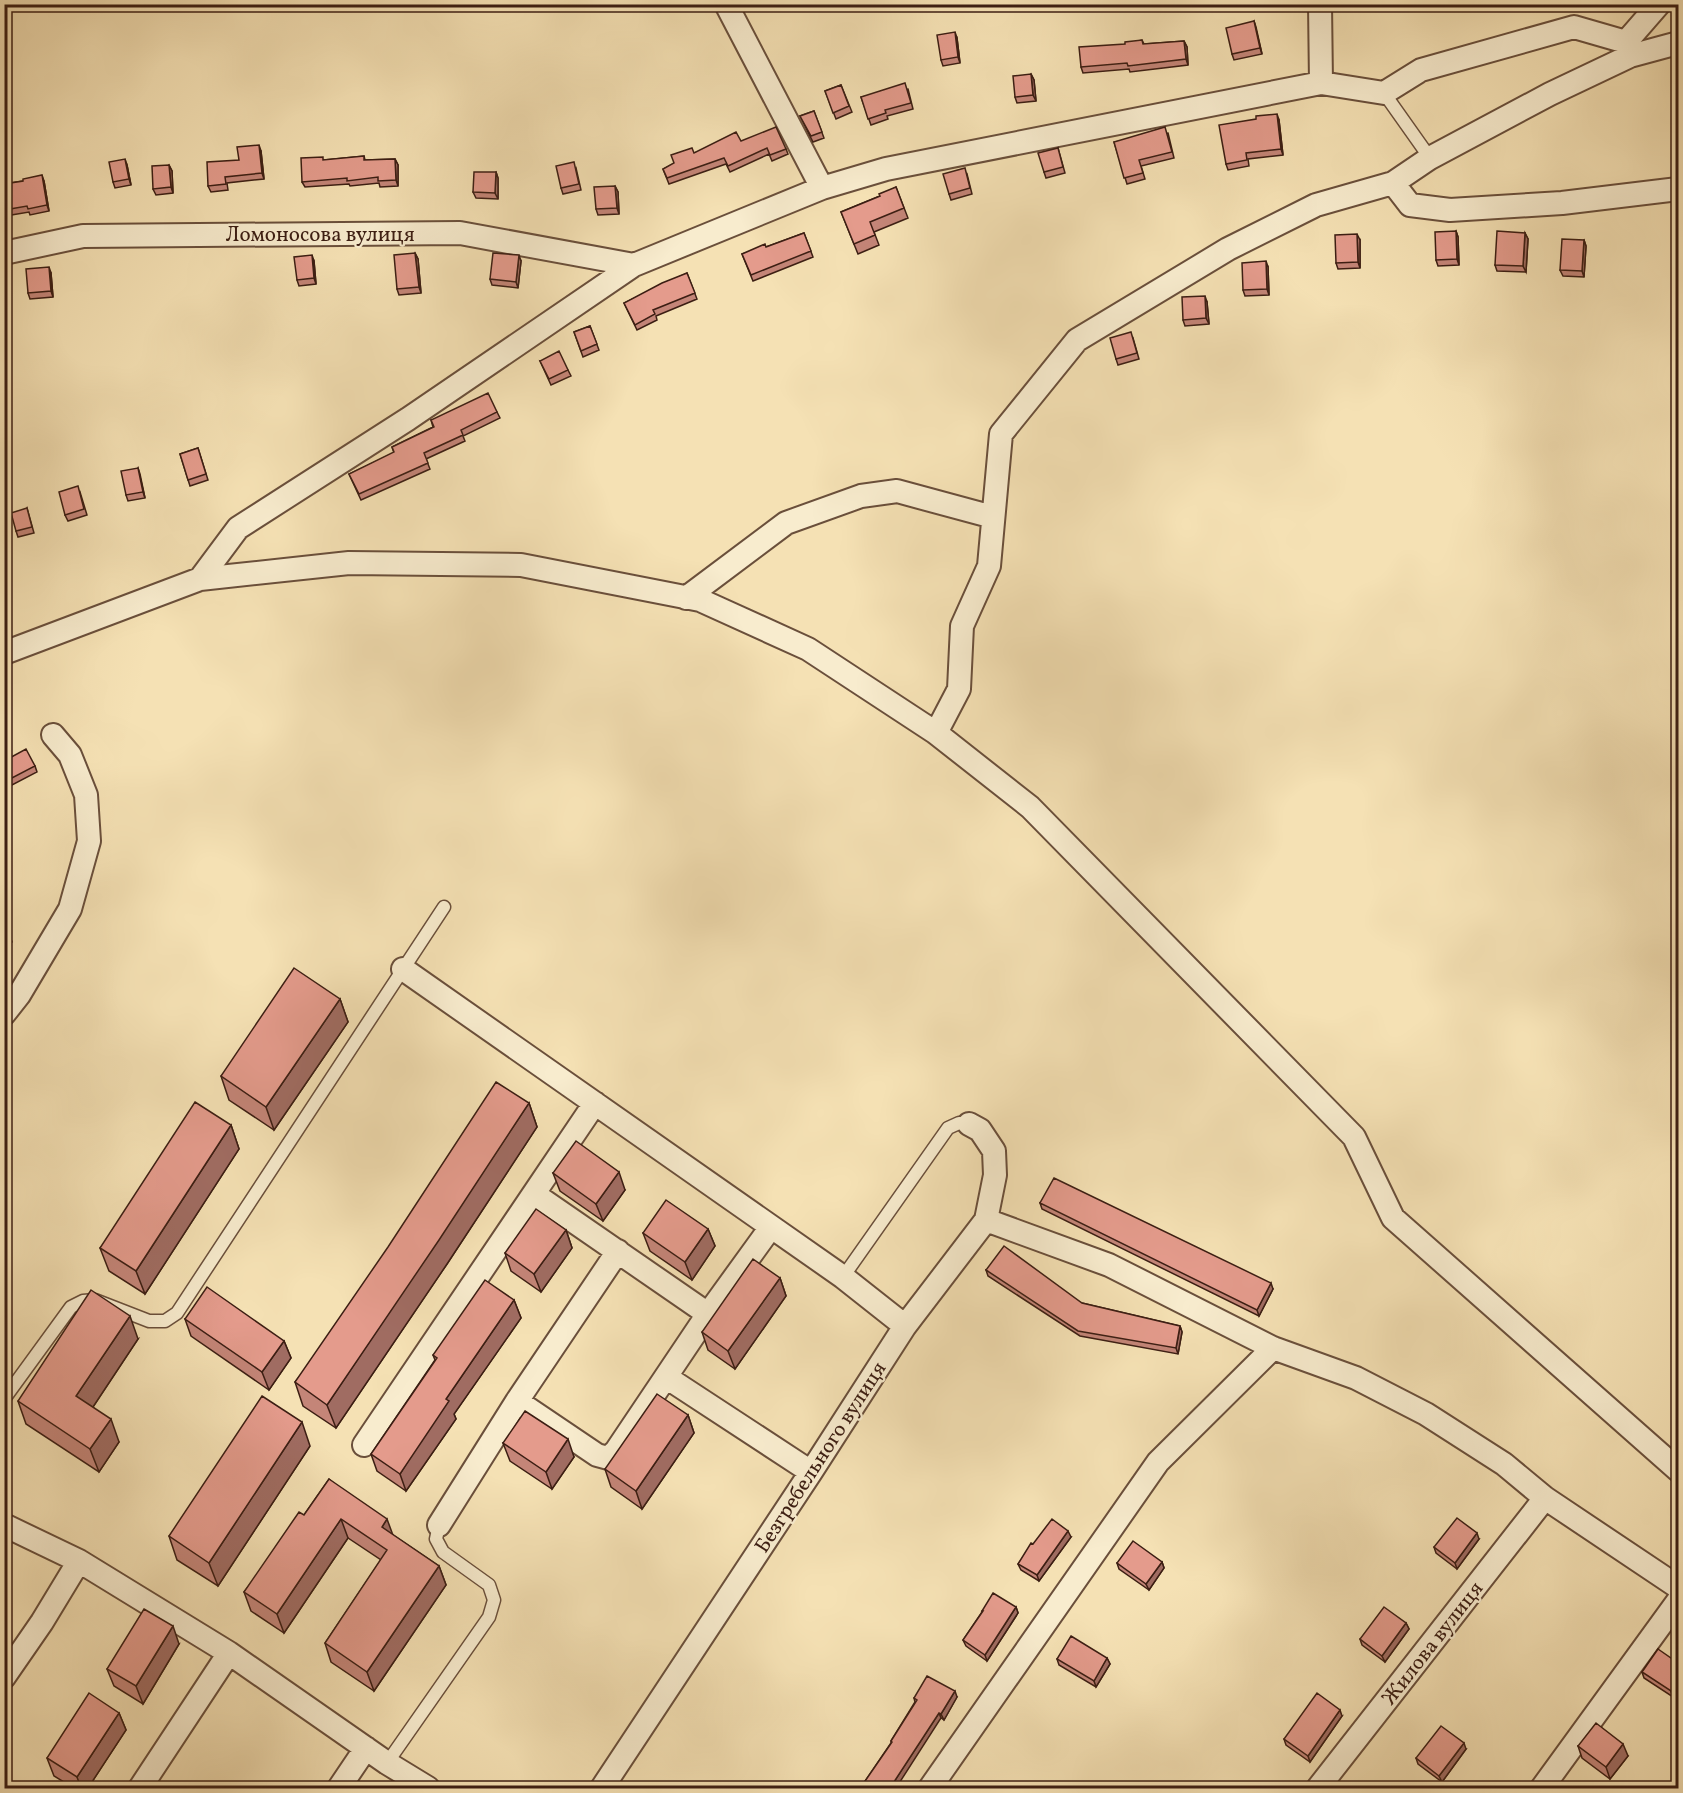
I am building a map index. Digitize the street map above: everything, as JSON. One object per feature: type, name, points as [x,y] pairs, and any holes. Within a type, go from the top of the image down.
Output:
[{"type":"street","points":[[726,4],[822,188]]},
{"type":"street","points":[[1320,4],[1321,82]]},
{"type":"street","points":[[200,579],[238,528],[408,419],[634,265],[822,188],[886,169],[1321,82],[1384,93],[1421,70],[1574,27],[1626,42],[1659,4]]},
{"type":"street","points":[[936,733],[959,689],[962,626],[988,567],[1001,434],[1077,340],[1228,249],[1316,205],[1393,183],[1430,158],[1550,94],[1630,56],[1678,44]]},
{"type":"street","points":[[1393,183],[1410,205],[1450,210],[1562,202],[1678,189]]},
{"type":"street","name":"Ломоносова вулиця","points":[[4,253],[82,236],[460,233],[634,265]]},
{"type":"street","points":[[686,598],[786,523],[861,496],[897,491],[993,517]]},
{"type":"street","points":[[4,653],[200,579],[349,562],[521,565],[700,600],[808,649],[936,733],[1030,807],[1353,1137],[1393,1218],[1678,1470]]},
{"type":"street","points":[[4,1014],[19,994],[70,909],[90,841],[86,795],[70,755],[53,735]]},
{"type":"street","points":[[404,969],[843,1277],[905,1326]]},
{"type":"street","points":[[364,1445],[596,1103]]},
{"type":"street","name":"Безгребельного вулиця","points":[[602,1788],[905,1326],[986,1220],[995,1175],[994,1151],[980,1130],[969,1124]]},
{"type":"street","points":[[534,1194],[708,1314]]},
{"type":"street","points":[[986,1220],[1109,1265],[1273,1348],[1356,1378],[1426,1414],[1504,1464],[1545,1498],[1678,1587]]},
{"type":"street","points":[[517,1401],[597,1455],[608,1458],[771,1227]]},
{"type":"street","points":[[439,1525],[517,1401],[618,1251]]},
{"type":"street","points":[[930,1788],[1158,1462],[1273,1348]]},
{"type":"street","points":[[666,1377],[811,1472]]},
{"type":"street","name":"Жилова вулиця","points":[[1318,1788],[1545,1498]]},
{"type":"street","points":[[4,1525],[79,1561],[229,1653],[387,1763],[428,1788]]},
{"type":"street","points":[[4,1677],[42,1622],[79,1561]]},
{"type":"street","points":[[1542,1788],[1678,1601]]},
{"type":"street","points":[[140,1788],[229,1653]]},
{"type":"street","points":[[339,1788],[366,1748]]},
{"type":"lane","points":[[1384,93],[1430,158]]},
{"type":"lane","points":[[4,1399],[71,1307],[82,1301],[94,1300],[150,1321],[165,1321],[177,1313],[444,907]]},
{"type":"lane","points":[[843,1277],[948,1128],[958,1123],[969,1124]]},
{"type":"lane","points":[[387,1763],[489,1617],[494,1600],[489,1586],[443,1552],[436,1539],[439,1525]]},
{"type":"building","points":[[1254,21],[1260,48],[1232,54],[1226,28]]},
{"type":"building","points":[[955,32],[958,57],[941,60],[937,35]]},
{"type":"building","points":[[1142,40],[1143,44],[1184,41],[1186,59],[1128,66],[1127,63],[1081,67],[1079,47],[1125,44],[1125,42]]},
{"type":"building","points":[[1031,74],[1033,95],[1015,97],[1013,76]]},
{"type":"building","points":[[905,83],[911,103],[885,110],[886,113],[868,119],[861,97]]},
{"type":"building","points":[[841,85],[849,106],[833,113],[825,91]]},
{"type":"building","points":[[814,111],[822,132],[811,136],[800,116]]},
{"type":"building","points":[[1277,114],[1281,149],[1246,153],[1247,160],[1226,164],[1219,125],[1256,119],[1256,116]]},
{"type":"building","points":[[776,127],[786,149],[770,155],[767,148],[728,166],[724,158],[667,178],[663,169],[674,163],[671,155],[692,148],[694,153],[736,132],[741,141]]},
{"type":"building","points":[[1165,127],[1172,152],[1139,160],[1143,173],[1124,178],[1114,142]]},
{"type":"building","points":[[259,145],[262,173],[225,177],[226,184],[208,186],[207,162],[239,160],[237,147]]},
{"type":"building","points":[[1058,148],[1063,167],[1044,172],[1038,153]]},
{"type":"building","points":[[364,156],[364,160],[395,159],[396,180],[378,181],[378,177],[347,181],[347,178],[302,182],[301,158],[323,157],[323,160]]},
{"type":"building","points":[[125,159],[129,179],[113,182],[109,162]]},
{"type":"building","points":[[574,162],[579,184],[561,188],[556,166]]},
{"type":"building","points":[[169,165],[171,187],[153,189],[152,166]]},
{"type":"building","points":[[965,168],[970,188],[949,194],[943,174]]},
{"type":"building","points":[[474,172],[496,172],[495,193],[473,192]]},
{"type":"building","points":[[42,175],[47,205],[4,210],[4,184]]},
{"type":"building","points":[[615,186],[617,208],[596,209],[594,187]]},
{"type":"building","points":[[896,187],[904,208],[870,222],[875,235],[854,244],[841,212]]},
{"type":"building","points":[[1456,231],[1457,259],[1436,260],[1435,232]]},
{"type":"building","points":[[1497,231],[1525,233],[1523,266],[1495,265]]},
{"type":"building","points":[[804,233],[811,251],[751,275],[742,254],[765,244],[766,247]]},
{"type":"building","points":[[1357,234],[1358,262],[1336,263],[1335,235]]},
{"type":"building","points":[[1562,239],[1584,240],[1582,271],[1560,270]]},
{"type":"building","points":[[415,253],[419,287],[397,289],[394,255]]},
{"type":"building","points":[[493,253],[519,255],[516,282],[490,279]]},
{"type":"building","points":[[312,255],[314,278],[297,280],[294,257]]},
{"type":"building","points":[[1266,261],[1267,289],[1243,290],[1242,263]]},
{"type":"building","points":[[49,267],[51,291],[28,293],[26,269]]},
{"type":"building","points":[[687,273],[695,293],[653,310],[655,314],[635,325],[624,303]]},
{"type":"building","points":[[1205,296],[1206,318],[1183,320],[1182,297]]},
{"type":"building","points":[[590,326],[597,344],[581,351],[574,332]]},
{"type":"building","points":[[1131,332],[1137,353],[1116,359],[1110,338]]},
{"type":"building","points":[[559,351],[568,370],[549,379],[540,361]]},
{"type":"building","points":[[488,393],[497,412],[461,430],[463,435],[424,453],[428,463],[359,494],[349,474],[394,452],[392,447],[434,427],[431,420]]},
{"type":"building","points":[[198,448],[206,474],[188,480],[180,454]]},
{"type":"building","points":[[138,468],[143,492],[126,495],[121,471]]},
{"type":"building","points":[[78,486],[84,509],[65,515],[59,492]]},
{"type":"building","points":[[27,508],[32,527],[16,531],[11,513]]},
{"type":"building","points":[[26,749],[35,766],[10,779],[4,768],[4,761]]},
{"type":"building","points":[[4,929],[10,936],[4,940]]},
{"type":"building","points":[[294,968],[340,999],[266,1107],[221,1076]]},
{"type":"building","points":[[496,1082],[529,1103],[327,1405],[295,1382],[388,1247]]},
{"type":"building","points":[[195,1102],[231,1125],[136,1271],[100,1248]]},
{"type":"building","points":[[576,1141],[619,1172],[596,1204],[553,1173]]},
{"type":"building","points":[[1054,1178],[1271,1283],[1257,1310],[1040,1203]]},
{"type":"building","points":[[666,1200],[708,1229],[685,1262],[643,1233]]},
{"type":"building","points":[[536,1209],[566,1230],[534,1274],[505,1253]]},
{"type":"building","points":[[1004,1246],[1082,1303],[1180,1326],[1176,1348],[1078,1331],[986,1270]]},
{"type":"building","points":[[753,1259],[780,1278],[728,1351],[702,1332]]},
{"type":"building","points":[[485,1280],[514,1300],[446,1399],[449,1401],[400,1474],[371,1454],[437,1358],[433,1355]]},
{"type":"building","points":[[207,1287],[284,1341],[262,1372],[185,1319]]},
{"type":"building","points":[[91,1290],[130,1316],[76,1396],[111,1419],[90,1449],[18,1401]]},
{"type":"building","points":[[657,1394],[688,1415],[636,1491],[605,1469]]},
{"type":"building","points":[[262,1396],[302,1422],[209,1563],[169,1536]]},
{"type":"building","points":[[525,1411],[568,1439],[546,1472],[503,1443]]},
{"type":"building","points":[[329,1479],[387,1519],[382,1527],[439,1566],[367,1672],[325,1643],[387,1550],[341,1519],[277,1614],[244,1592],[299,1512],[304,1515]]},
{"type":"building","points":[[1457,1518],[1477,1533],[1455,1563],[1434,1547]]},
{"type":"building","points":[[1052,1519],[1068,1531],[1037,1575],[1018,1564],[1031,1543],[1033,1544]]},
{"type":"building","points":[[1133,1541],[1162,1562],[1146,1584],[1117,1563]]},
{"type":"building","points":[[993,1593],[1016,1607],[985,1655],[963,1640]]},
{"type":"building","points":[[1384,1607],[1406,1623],[1382,1656],[1360,1639]]},
{"type":"building","points":[[144,1609],[173,1626],[136,1686],[107,1669]]},
{"type":"building","points":[[1071,1636],[1107,1658],[1094,1681],[1057,1659]]},
{"type":"building","points":[[1658,1649],[1678,1663],[1678,1680],[1671,1691],[1642,1672]]},
{"type":"building","points":[[927,1676],[955,1691],[941,1714],[939,1713],[890,1788],[853,1788],[856,1784],[861,1787],[892,1742],[917,1700],[914,1698]]},
{"type":"building","points":[[89,1693],[119,1713],[77,1777],[47,1758]]},
{"type":"building","points":[[1317,1693],[1340,1710],[1308,1756],[1284,1739]]},
{"type":"building","points":[[1596,1723],[1623,1744],[1606,1767],[1578,1746]]},
{"type":"building","points":[[1441,1726],[1464,1743],[1439,1776],[1416,1758]]}]
